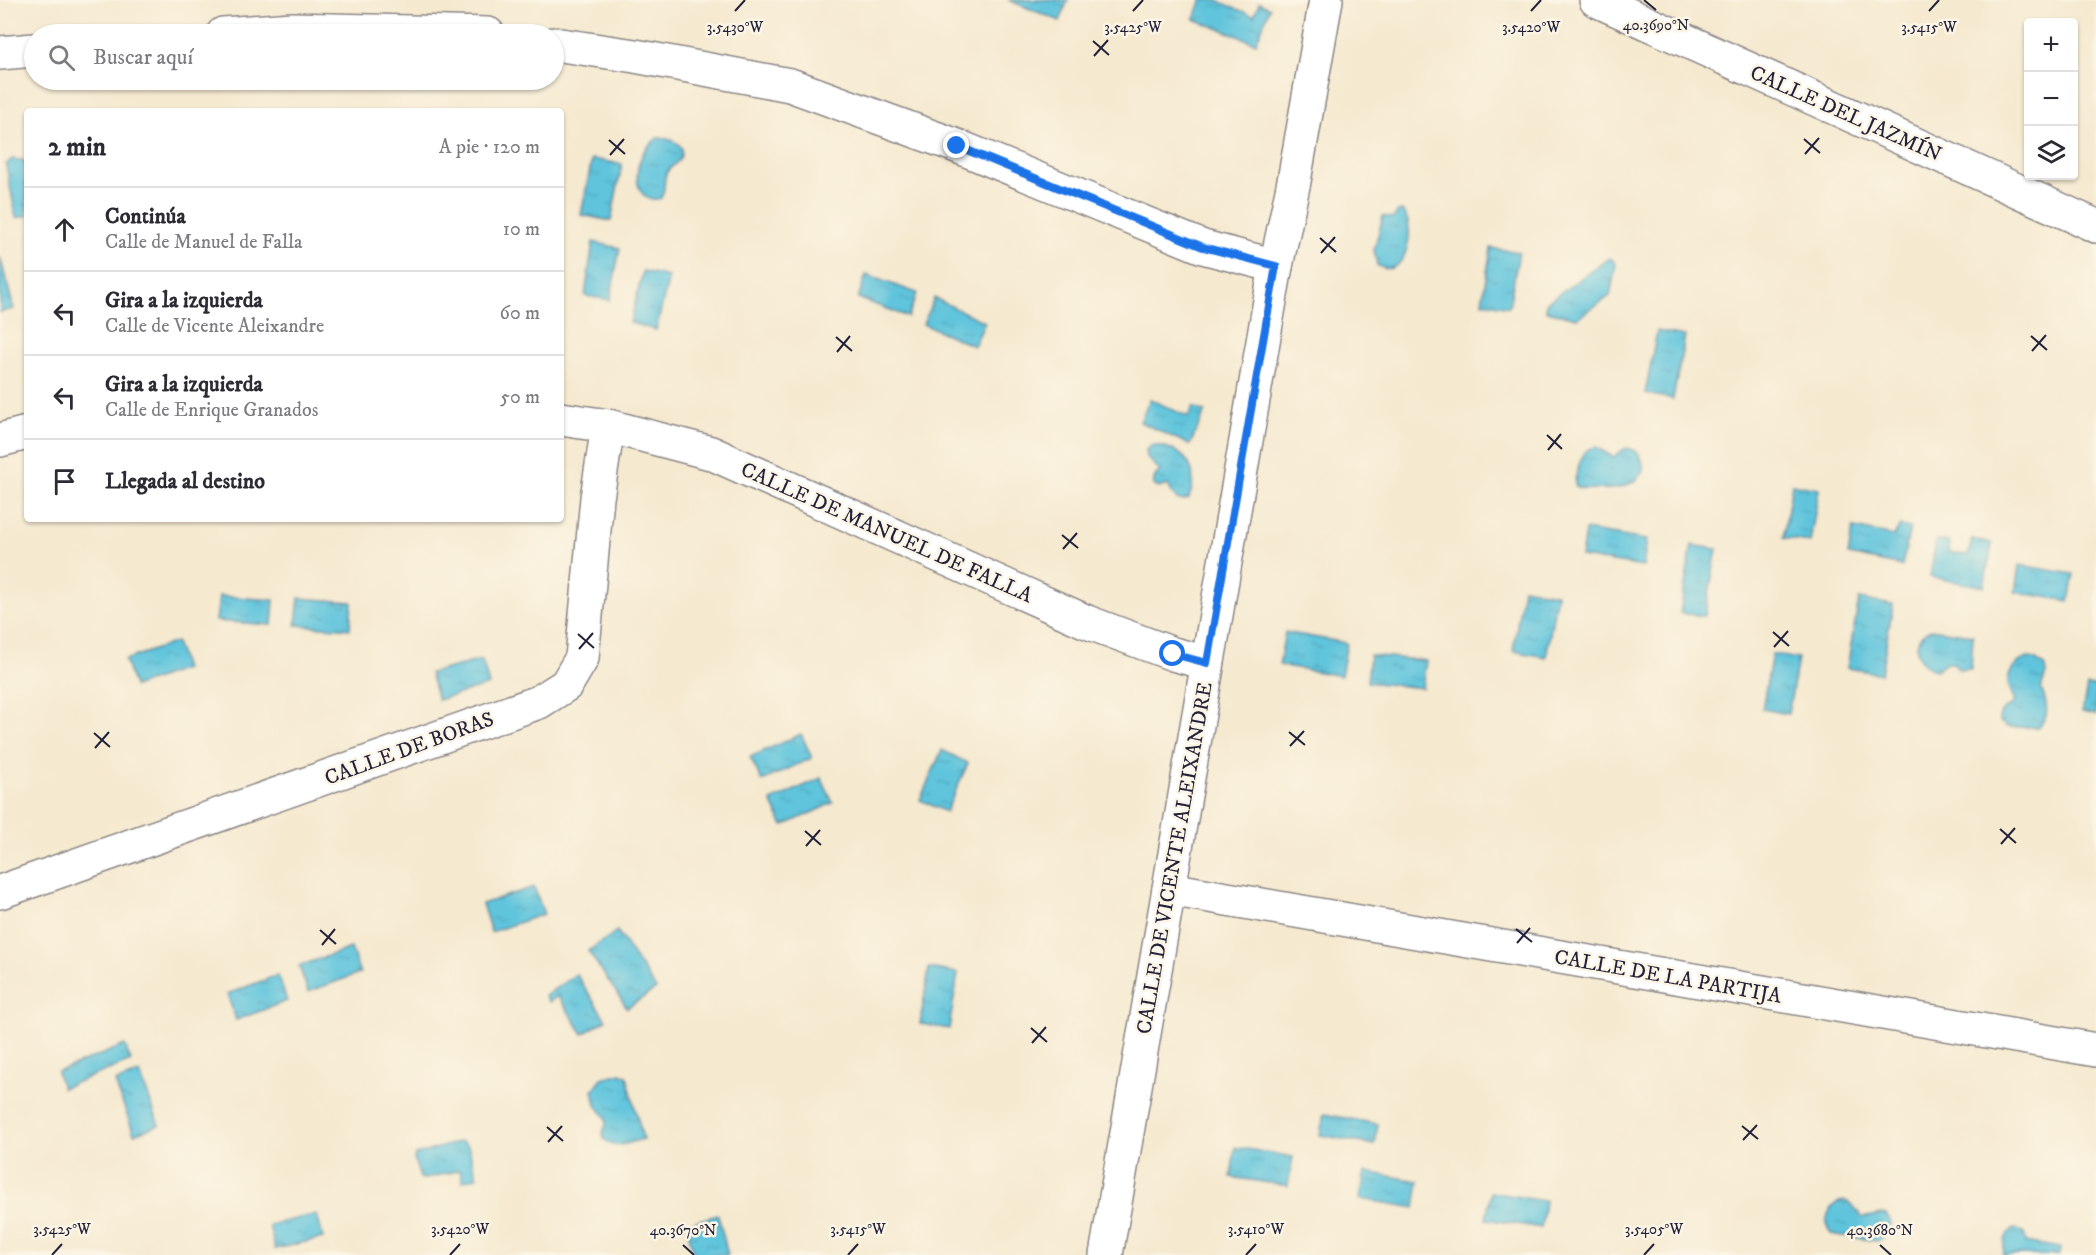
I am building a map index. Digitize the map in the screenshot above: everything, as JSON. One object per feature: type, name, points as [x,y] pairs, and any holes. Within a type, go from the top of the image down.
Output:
[{"type":"street","name":"CALLE DE VICENTE ALEIXANDRE","points":[[1106,1255],[1276,266],[1294,181],[1326,0]]},
{"type":"street","name":"CALLE DEL JAZMÍN","points":[[1596,0],[2096,226]]},
{"type":"street","points":[[564,45],[635,56],[790,85],[957,146],[1203,247],[1276,266]]},
{"type":"street","points":[[0,53],[24,51]]},
{"type":"street","name":"CALLE DE MANUEL DE FALLA","points":[[564,419],[608,426],[711,453],[1087,622],[1173,654],[1207,663]]},
{"type":"street","name":"CALLE DE BORAS","points":[[0,892],[539,702],[566,685],[582,658],[597,498],[608,426]]},
{"type":"street","points":[[0,440],[24,434]]},
{"type":"street","name":"CALLE DE LA PARTIJA","points":[[1169,889],[2096,1050]]},
{"type":"water","points":[[1008,0],[1068,0],[1060,21]]},
{"type":"water","points":[[1202,0],[1216,0],[1254,16],[1259,3],[1270,8],[1256,43],[1194,19]]},
{"type":"water","points":[[657,138],[675,142],[681,148],[681,153],[679,160],[667,172],[660,199],[651,199],[640,189],[638,172],[642,156]]},
{"type":"water","points":[[12,159],[24,161],[24,217],[16,218],[6,165]]},
{"type":"water","points":[[592,159],[622,164],[611,221],[581,215]]},
{"type":"water","points":[[1402,211],[1407,217],[1409,226],[1407,249],[1396,266],[1388,269],[1377,265],[1374,250],[1383,216],[1393,218]]},
{"type":"water","points":[[593,242],[620,248],[610,300],[585,296]]},
{"type":"water","points":[[1491,248],[1519,252],[1509,307],[1482,302]]},
{"type":"water","points":[[0,257],[14,309],[0,312]]},
{"type":"water","points":[[1608,259],[1612,259],[1616,265],[1610,296],[1577,318],[1546,311],[1546,303]]},
{"type":"water","points":[[643,271],[669,277],[656,330],[630,323]]},
{"type":"water","points":[[866,275],[917,293],[908,317],[858,298]]},
{"type":"water","points":[[934,298],[985,322],[974,346],[923,324]]},
{"type":"water","points":[[1657,331],[1685,336],[1673,399],[1645,394]]},
{"type":"water","points":[[1150,399],[1188,417],[1193,407],[1205,412],[1190,445],[1140,422]]},
{"type":"water","points":[[1155,445],[1175,451],[1188,462],[1193,477],[1189,498],[1178,500],[1168,485],[1158,488],[1154,485],[1154,479],[1160,471],[1147,457],[1146,450]]},
{"type":"water","points":[[1596,447],[1613,457],[1626,448],[1634,451],[1641,458],[1644,470],[1630,484],[1618,488],[1579,488],[1575,482],[1580,462],[1586,451]]},
{"type":"water","points":[[1792,484],[1819,489],[1810,542],[1783,538]]},
{"type":"water","points":[[1900,526],[1910,528],[1902,566],[1848,555],[1853,528],[1894,536]]},
{"type":"water","points":[[1585,530],[1647,540],[1643,567],[1581,557]]},
{"type":"water","points":[[1972,539],[1992,543],[1984,587],[1930,577],[1936,540],[1949,542],[1948,552],[1968,555]]},
{"type":"water","points":[[1692,545],[1717,549],[1705,616],[1680,613]]},
{"type":"water","points":[[2019,565],[2074,574],[2069,601],[2015,592]]},
{"type":"water","points":[[1523,588],[1557,594],[1546,657],[1513,651]]},
{"type":"water","points":[[219,596],[274,600],[272,625],[216,621]]},
{"type":"water","points":[[299,598],[352,602],[350,629],[296,625]]},
{"type":"water","points":[[1859,599],[1893,605],[1881,674],[1847,668]]},
{"type":"water","points":[[1931,629],[1973,635],[1971,669],[1958,669],[1955,664],[1949,662],[1937,670],[1923,663],[1919,658],[1917,645],[1924,633]]},
{"type":"water","points":[[1285,632],[1347,643],[1341,676],[1279,665]]},
{"type":"water","points":[[176,642],[185,669],[134,687],[125,660]]},
{"type":"water","points":[[1772,654],[1798,659],[1788,714],[1762,709]]},
{"type":"water","points":[[1370,655],[1426,661],[1422,688],[1367,682]]},
{"type":"water","points":[[2029,658],[2035,659],[2045,667],[2046,674],[2041,689],[2045,699],[2046,715],[2037,727],[2007,727],[1999,721],[1999,717],[2002,711],[2015,701],[2008,682],[2010,673],[2016,665]]},
{"type":"water","points":[[482,660],[489,685],[438,700],[430,673]]},
{"type":"water","points":[[2087,686],[2096,687],[2096,715],[2082,712]]},
{"type":"water","points":[[801,734],[812,758],[762,781],[750,757]]},
{"type":"water","points":[[942,750],[968,763],[946,812],[920,800]]},
{"type":"water","points":[[821,778],[833,803],[783,826],[771,801]]},
{"type":"water","points":[[534,887],[544,914],[491,932],[482,904]]},
{"type":"water","points":[[617,931],[656,989],[627,1008],[588,951]]},
{"type":"water","points":[[351,948],[360,973],[308,992],[299,966]]},
{"type":"water","points":[[929,968],[958,973],[949,1029],[920,1024]]},
{"type":"water","points":[[576,974],[606,1020],[583,1034],[558,996],[549,1002],[545,996]]},
{"type":"water","points":[[278,975],[287,1001],[236,1020],[227,994]]},
{"type":"water","points":[[125,1045],[131,1061],[62,1088],[57,1072]]},
{"type":"water","points":[[140,1073],[159,1125],[134,1134],[115,1082]]},
{"type":"water","points":[[621,1073],[627,1076],[643,1139],[618,1145],[604,1139],[606,1118],[596,1105],[593,1090],[602,1078]]},
{"type":"water","points":[[1324,1114],[1378,1124],[1375,1145],[1320,1135]]},
{"type":"water","points":[[461,1141],[468,1146],[477,1177],[463,1181],[460,1170],[420,1178],[414,1159],[415,1155]]},
{"type":"water","points":[[1235,1147],[1293,1157],[1288,1186],[1231,1177]]},
{"type":"water","points":[[1365,1172],[1419,1181],[1415,1208],[1360,1199]]},
{"type":"water","points":[[1491,1192],[1545,1201],[1541,1228],[1486,1219]]},
{"type":"water","points":[[1843,1201],[1849,1202],[1862,1217],[1886,1215],[1890,1223],[1887,1234],[1877,1241],[1831,1234],[1827,1224],[1828,1214],[1834,1205]]},
{"type":"water","points":[[317,1214],[323,1238],[275,1249],[269,1225]]},
{"type":"water","points":[[718,1215],[728,1255],[694,1255],[686,1224]]},
{"type":"water","points":[[2016,1229],[2024,1233],[2026,1242],[2060,1248],[2059,1255],[2003,1255],[2007,1236]]},
{"type":"route","points":[[957,146],[1203,247],[1276,266],[1207,663],[1173,654]]}]
